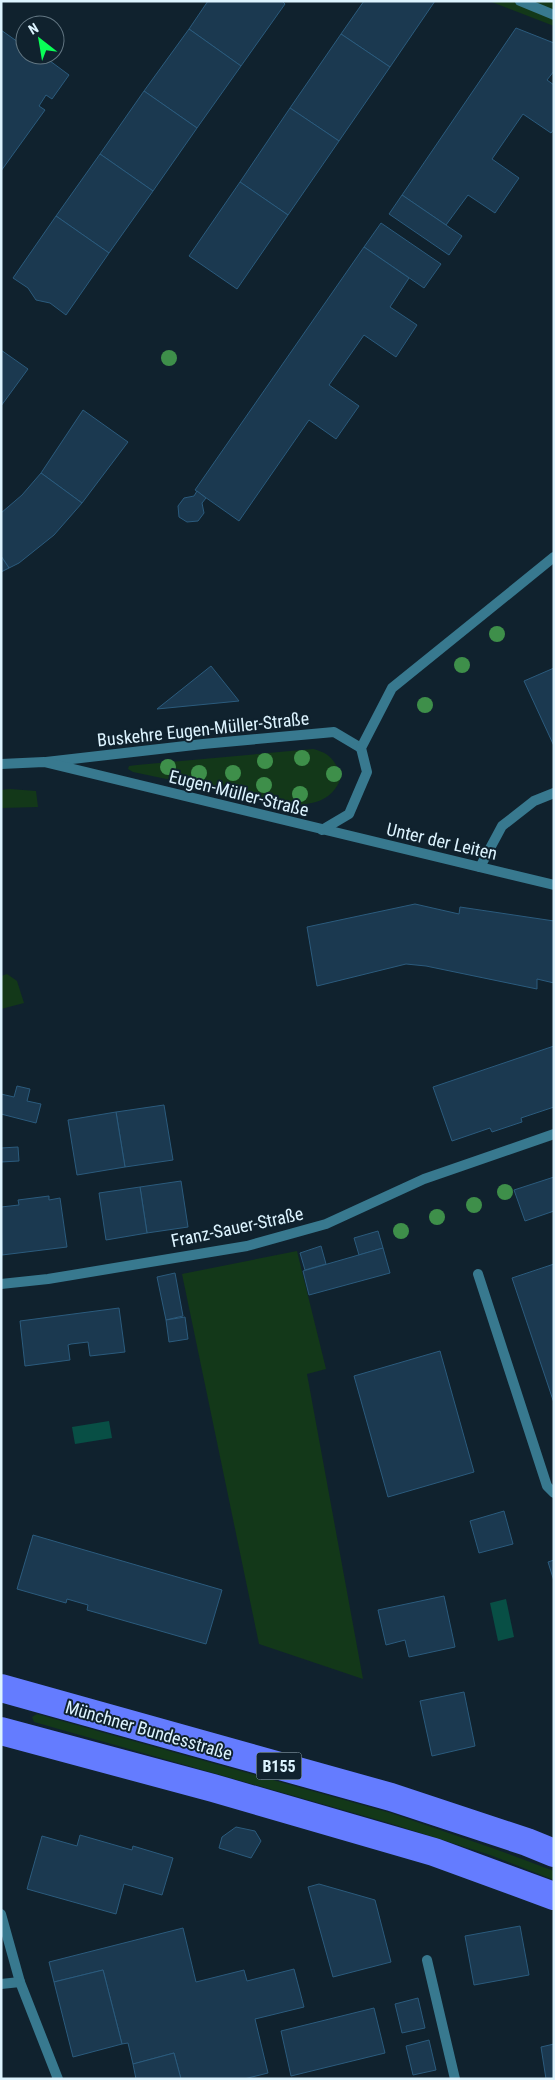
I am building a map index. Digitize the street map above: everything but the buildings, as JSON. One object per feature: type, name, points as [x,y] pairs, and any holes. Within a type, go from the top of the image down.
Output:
[{"type":"main road","name":"Münchner Bundesstraße","points":[[1,1688],[391,1797],[527,1842],[554,1853]]},
{"type":"main road","name":"B155","points":[[1,1730],[434,1852],[554,1896]]},
{"type":"street","points":[[520,1],[554,15]]},
{"type":"street","points":[[361,748],[392,688],[554,557]]},
{"type":"street","name":"Buskehre Eugen-Müller-Straße","points":[[44,762],[334,732],[361,748]]},
{"type":"street","name":"Eugen-Müller-Straße","points":[[44,762],[322,830],[349,814],[367,772],[361,748]]},
{"type":"street","points":[[1,764],[44,762]]},
{"type":"street","points":[[480,867],[502,826],[534,801],[554,793]]},
{"type":"street","name":"Unter der Leiten","points":[[322,830],[554,885]]},
{"type":"street","name":"Franz-Sauer-Straße","points":[[1,1284],[48,1279],[256,1243],[326,1224],[424,1179],[554,1134]]},
{"type":"street","points":[[478,1274],[547,1486],[554,1493]]},
{"type":"street","points":[[1,1914],[20,1982],[58,2079]]},
{"type":"street","points":[[427,1960],[455,2079]]},
{"type":"street","points":[[1,1984],[20,1982]]},
{"type":"shaded area","points":[[489,1],[554,1],[554,26]]},
{"type":"shaded area","points":[[313,749],[328,755],[332,759],[341,778],[337,786],[327,797],[314,803],[306,804],[290,805],[133,772],[128,769],[129,766],[137,765]]},
{"type":"shaded area","points":[[1,790],[36,791],[38,807],[1,808]]},
{"type":"shaded area","points":[[7,974],[17,981],[24,1003],[1,1009],[1,976]]},
{"type":"shaded area","points":[[297,1251],[326,1369],[307,1374],[363,1679],[259,1644],[182,1274]]},
{"type":"shaded area","points":[[109,1421],[112,1438],[75,1444],[72,1427]]},
{"type":"shaded area","points":[[506,1599],[514,1637],[498,1641],[490,1603]]},
{"type":"shaded area","points":[[37,1714],[391,1813],[554,1871],[554,1880],[490,1855],[389,1823],[34,1722],[32,1717]]}]
